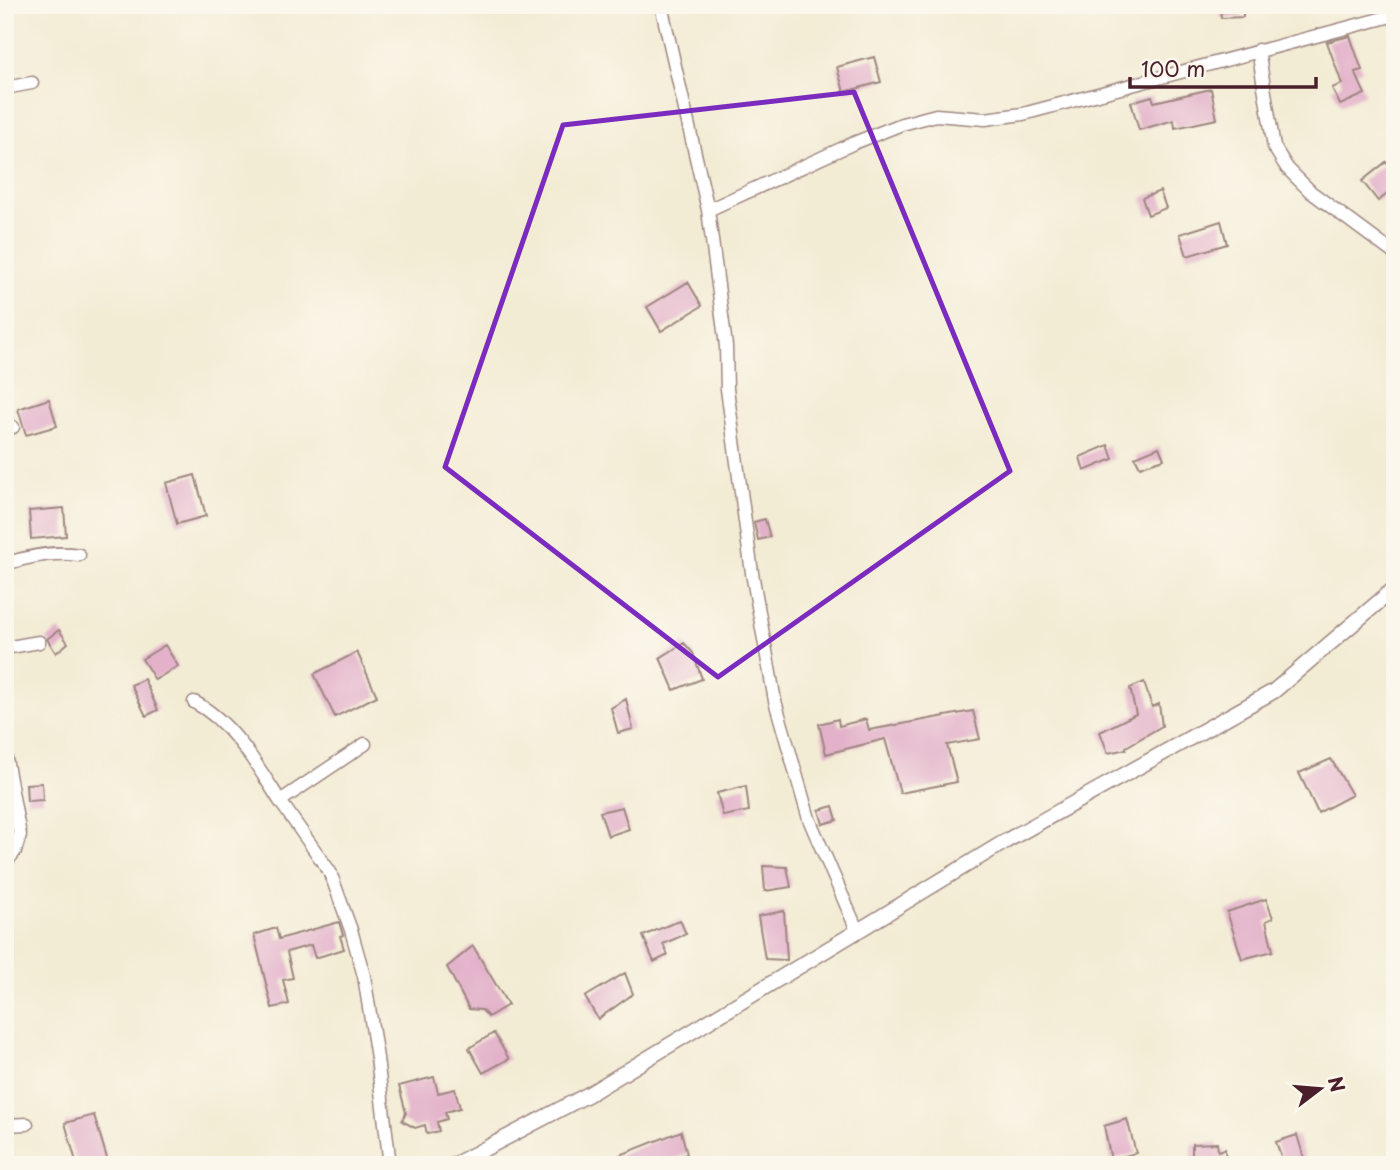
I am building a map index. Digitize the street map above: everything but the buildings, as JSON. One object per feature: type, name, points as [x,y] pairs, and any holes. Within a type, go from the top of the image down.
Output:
[{"type":"street","points":[[661,5],[708,211],[726,346],[727,389],[752,573],[775,701],[809,819],[857,930]]},
{"type":"street","points":[[708,211],[854,143],[902,124],[936,115],[985,119],[1023,114],[1395,15]]},
{"type":"street","points":[[1258,50],[1274,147],[1287,167],[1311,192],[1395,254]]},
{"type":"street","points":[[5,88],[32,83]]},
{"type":"street","points":[[5,564],[23,558],[62,552],[79,555]]},
{"type":"street","points":[[454,1165],[589,1094],[1006,841],[1275,691],[1395,588]]},
{"type":"street","points":[[5,648],[39,642]]},
{"type":"street","points":[[194,702],[208,709],[249,753],[330,872],[364,976],[390,1165]]},
{"type":"street","points":[[280,801],[365,744]]},
{"type":"street","points":[[5,753],[20,835],[15,851],[5,864]]},
{"type":"street","points":[[5,1125],[27,1124]]},
{"type":"highlighted area","points":[[854,92],[1010,471],[718,677],[445,467],[563,125]]}]
